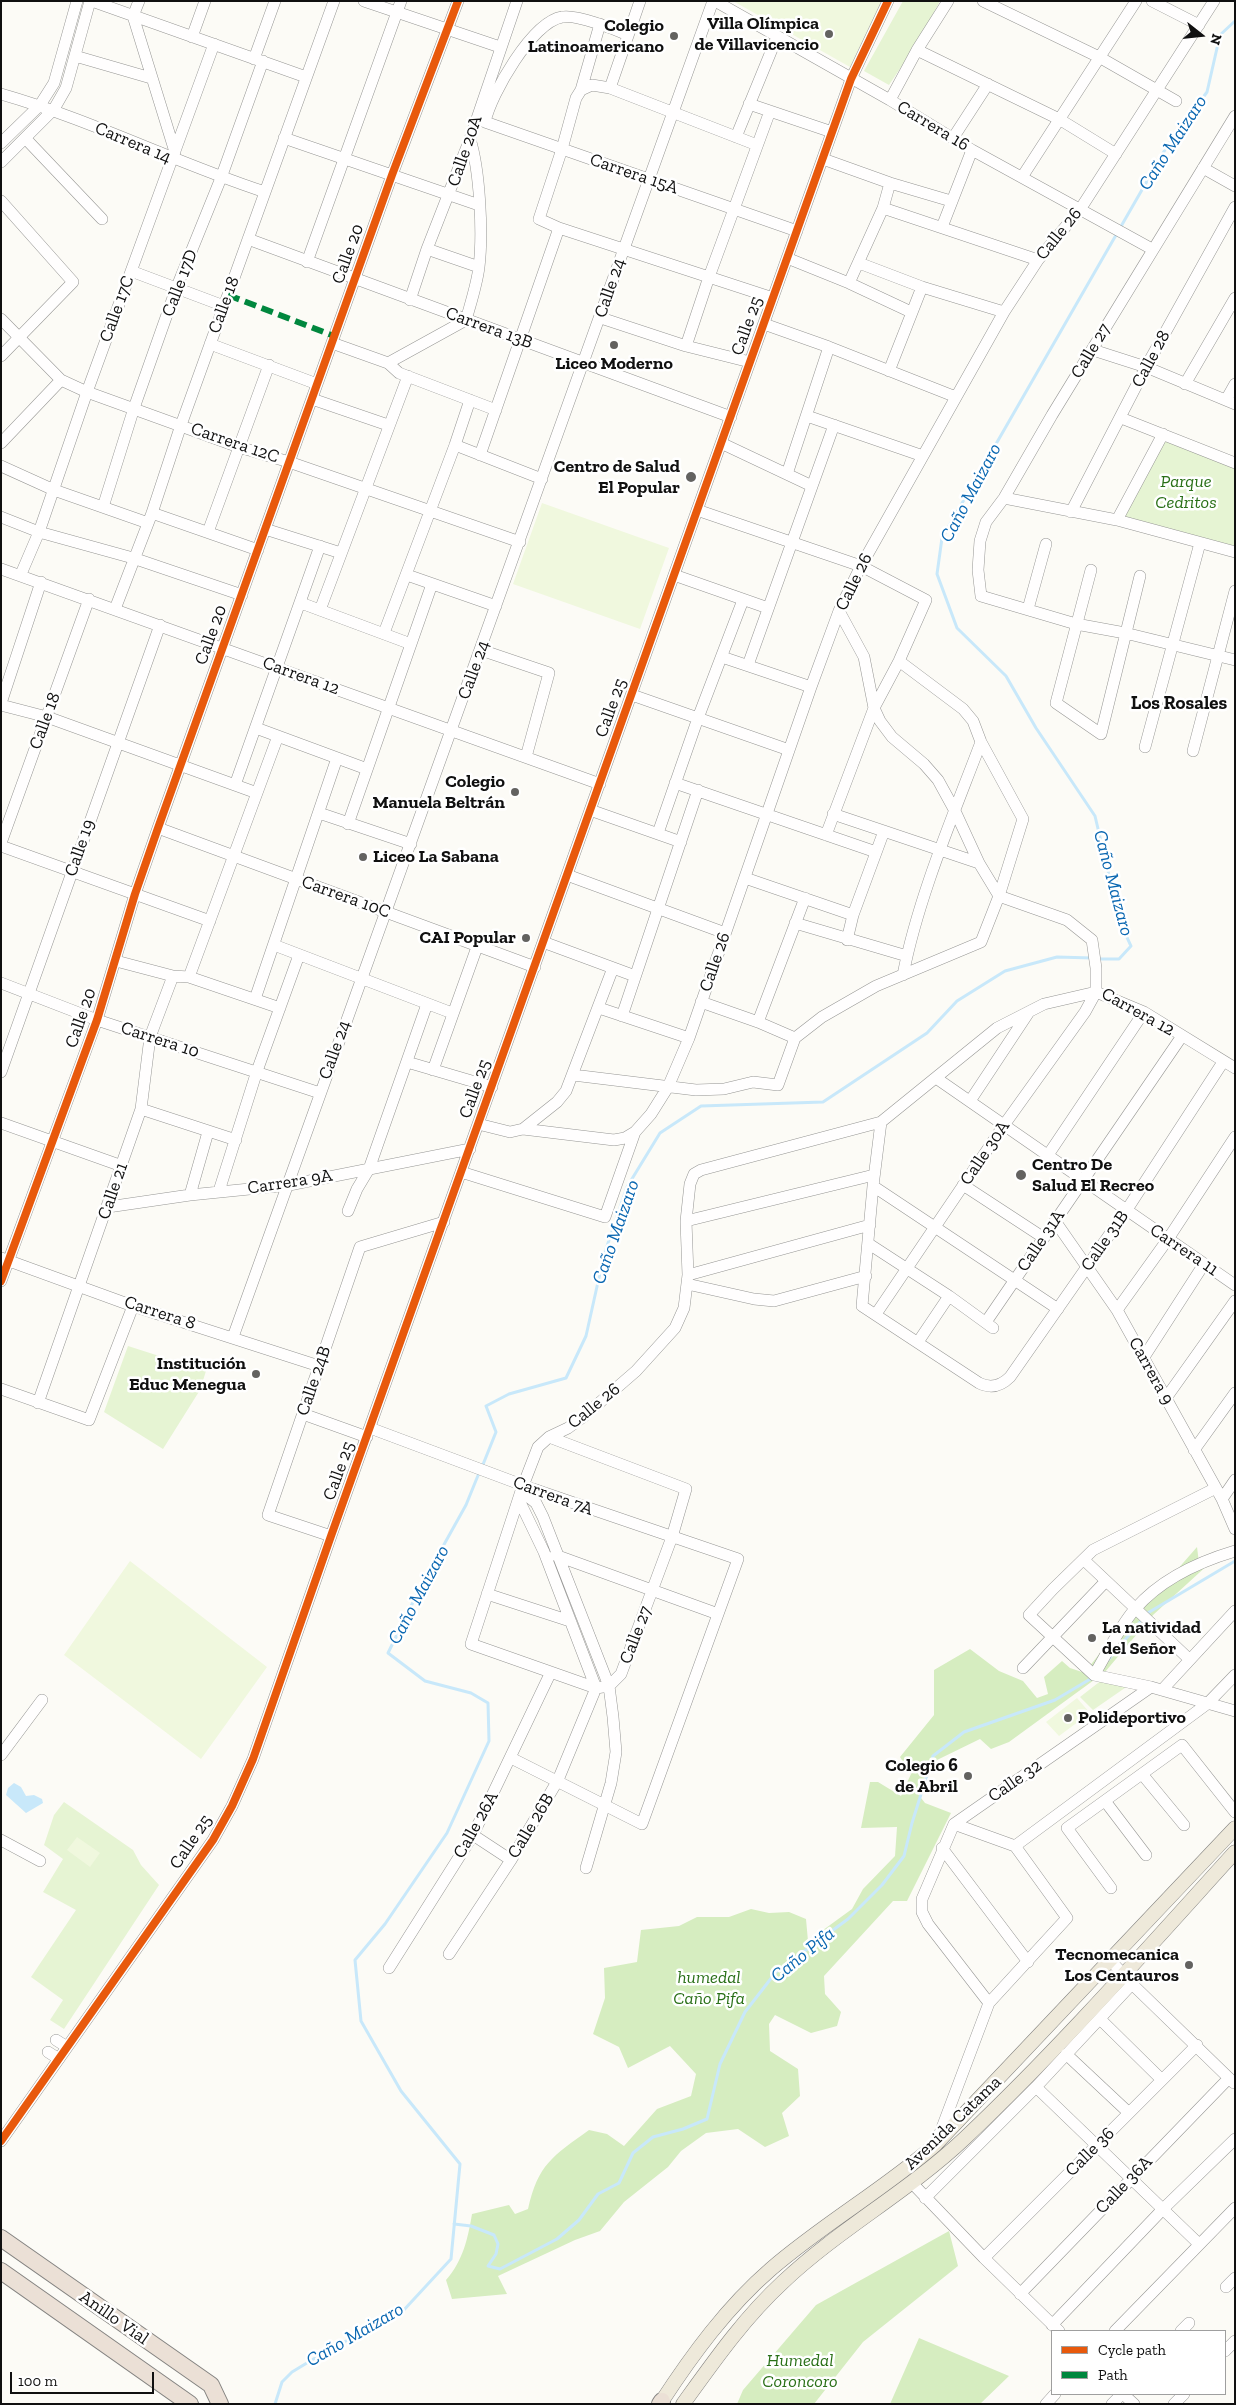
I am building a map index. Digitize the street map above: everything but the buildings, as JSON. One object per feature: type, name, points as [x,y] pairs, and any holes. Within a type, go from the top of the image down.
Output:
[{"type":"highway","name":"Anillo Vial","points":[[1,2238],[211,2385],[220,2404]]},
{"type":"highway","name":"Anillo Vial","points":[[1,2271],[190,2404]]},
{"type":"main road","name":"Avenida Catama","points":[[660,2403],[713,2329],[770,2270],[935,2145],[1235,1828]]},
{"type":"main road","name":"Avenida Catama","points":[[684,2404],[730,2340],[778,2287],[912,2183],[965,2138],[1128,1979],[1235,1852]]},
{"type":"street","points":[[1,143],[40,105],[54,83],[77,1]]},
{"type":"street","points":[[1,162],[54,109],[66,88],[91,1],[306,77]]},
{"type":"street","points":[[139,1],[133,16],[174,155]]},
{"type":"street","points":[[192,37],[205,1]]},
{"type":"street","name":"Calle 17D","points":[[103,507],[134,408],[176,289],[221,178],[259,60],[275,1]]},
{"type":"street","name":"Calle 18","points":[[115,609],[133,558],[150,518],[181,424],[334,1]]},
{"type":"street","points":[[364,1],[396,14],[500,47]]},
{"type":"street","points":[[307,262],[401,1]]},
{"type":"street","name":"Calle 20","points":[[1,1281],[6,1260],[97,1020],[135,894],[158,828],[392,175],[458,1]]},
{"type":"street","name":"Calle 20A","points":[[410,300],[427,249],[472,134],[517,1]]},
{"type":"street","points":[[610,88],[640,1]]},
{"type":"street","name":"Carrera 16","points":[[714,1],[890,100],[972,150],[1081,208],[1152,249]]},
{"type":"street","name":"Calle 24","points":[[233,1337],[714,1]]},
{"type":"street","name":"Calle 25","points":[[1,2142],[213,1840],[232,1806],[253,1759],[851,79],[888,1]]},
{"type":"street","points":[[890,100],[917,50],[948,1]]},
{"type":"street","points":[[983,1],[1099,57],[1176,101]]},
{"type":"street","points":[[1022,177],[1136,1]]},
{"type":"street","points":[[1152,1],[1199,25]]},
{"type":"street","name":"Calle 26","points":[[461,1172],[604,1217],[635,1132],[652,1114],[668,1087],[689,1038],[839,611],[861,566],[1004,312],[1038,260],[1081,208],[1214,1]]},
{"type":"street","points":[[388,363],[466,320],[479,267],[480,206],[472,134],[485,122],[499,85],[520,52],[545,26],[555,19],[564,16],[600,24],[628,35]]},
{"type":"street","points":[[600,24],[581,90],[576,98],[562,149],[539,218],[559,228],[773,298]]},
{"type":"street","points":[[736,137],[777,37]]},
{"type":"street","name":"Calle 17C","points":[[21,574],[39,532],[87,392],[214,44]]},
{"type":"street","points":[[917,50],[1059,119],[1116,154]]},
{"type":"street","points":[[75,56],[152,78]]},
{"type":"street","points":[[953,138],[988,84]]},
{"type":"street","points":[[581,90],[592,85],[610,88],[757,145]]},
{"type":"street","name":"Carrera 14","points":[[1,94],[54,109],[174,155],[221,178],[265,192]]},
{"type":"street","points":[[750,104],[832,132]]},
{"type":"street","points":[[686,346],[709,277],[770,111]]},
{"type":"street","name":"Calle 27","points":[[1028,609],[981,596],[978,570],[980,541],[986,522],[1004,498],[1152,249],[1235,116]]},
{"type":"street","name":"Carrera 15A","points":[[485,122],[797,231]]},
{"type":"street","points":[[284,138],[450,194],[480,206]]},
{"type":"street","points":[[26,139],[102,219]]},
{"type":"street","points":[[942,227],[972,150]]},
{"type":"street","points":[[823,159],[890,183],[951,201]]},
{"type":"street","points":[[1203,168],[1235,186]]},
{"type":"street","points":[[849,283],[882,208],[890,183]]},
{"type":"street","points":[[1,201],[73,282],[20,339],[1,356]]},
{"type":"street","points":[[882,208],[1038,260]]},
{"type":"street","name":"Calle 28","points":[[1071,512],[1146,367],[1235,208]]},
{"type":"street","points":[[480,455],[559,228]]},
{"type":"street","name":"Carrera 13B","points":[[248,239],[731,417]]},
{"type":"street","points":[[427,249],[479,267]]},
{"type":"street","points":[[787,258],[849,283],[911,312]]},
{"type":"street","points":[[859,263],[922,287],[1004,312]]},
{"type":"street","points":[[131,271],[224,306]]},
{"type":"street","points":[[889,371],[922,287]]},
{"type":"street","points":[[1185,384],[1235,298]]},
{"type":"street","points":[[601,318],[686,346],[750,362]]},
{"type":"street","name":"Carrera 12C","points":[[1,319],[61,380],[87,392],[181,424],[240,447],[289,462],[520,542]]},
{"type":"street","points":[[764,324],[829,347],[956,398]]},
{"type":"street","points":[[332,343],[388,363],[399,373],[496,410]]},
{"type":"street","points":[[210,344],[318,384]]},
{"type":"street","points":[[787,474],[829,347]]},
{"type":"street","points":[[1093,350],[1146,367],[1230,402],[1235,384]]},
{"type":"street","points":[[208,532],[269,365]]},
{"type":"street","points":[[320,610],[408,376]]},
{"type":"street","points":[[1,443],[61,380]]},
{"type":"street","points":[[312,399],[388,425]]},
{"type":"street","points":[[384,633],[455,446],[470,400]]},
{"type":"street","points":[[807,416],[923,456]]},
{"type":"street","points":[[1121,418],[1235,463]]},
{"type":"street","points":[[748,665],[834,425]]},
{"type":"street","points":[[1117,520],[1163,434]]},
{"type":"street","points":[[721,443],[812,486]]},
{"type":"street","points":[[455,446],[542,479]]},
{"type":"street","points":[[1,466],[54,490],[103,507],[208,532],[258,550]]},
{"type":"street","points":[[1004,498],[1117,520],[1235,552]]},
{"type":"street","points":[[697,510],[861,566],[926,600],[899,661],[874,708],[826,835]]},
{"type":"street","points":[[1,516],[39,532],[133,558],[242,595]]},
{"type":"street","points":[[265,529],[341,553]]},
{"type":"street","points":[[1144,747],[1200,543]]},
{"type":"street","points":[[1046,544],[1028,609],[1076,624],[1125,633],[1235,660]]},
{"type":"street","points":[[235,785],[320,546]]},
{"type":"street","name":"Carrera 12","points":[[1,569],[21,574],[600,784]]},
{"type":"street","points":[[1090,570],[1056,703],[1100,734],[1140,576]]},
{"type":"street","points":[[406,575],[496,606]]},
{"type":"street","points":[[674,575],[768,608]]},
{"type":"street","points":[[41,582],[1,704],[47,717],[257,793]]},
{"type":"street","points":[[348,824],[432,584]]},
{"type":"street","points":[[1194,751],[1235,591]]},
{"type":"street","name":"Calle 18","points":[[1,845],[89,599]]},
{"type":"street","points":[[658,834],[698,718],[743,600]]},
{"type":"street","points":[[301,603],[411,644]]},
{"type":"street","points":[[839,611],[864,658],[874,708],[880,721],[892,737],[932,772],[955,810],[979,862],[999,896]]},
{"type":"street","name":"Calle 19","points":[[1,1072],[160,625]]},
{"type":"street","points":[[481,650],[549,673],[526,757]]},
{"type":"street","points":[[722,657],[811,688]]},
{"type":"street","points":[[573,1075],[696,1090],[724,1089],[753,1082],[778,1085],[794,1038],[840,1005],[876,986],[981,942],[999,896],[1023,819],[982,742],[977,727],[968,715],[899,661]]},
{"type":"street","points":[[632,695],[790,750]]},
{"type":"street","points":[[256,728],[367,770]]},
{"type":"street","points":[[189,977],[278,736]]},
{"type":"street","points":[[903,975],[907,956],[940,850],[982,742]]},
{"type":"street","points":[[255,999],[337,758]]},
{"type":"street","points":[[675,783],[876,852]]},
{"type":"street","points":[[622,1016],[698,790]]},
{"type":"street","points":[[590,810],[681,842]]},
{"type":"street","points":[[319,813],[411,844]]},
{"type":"street","points":[[833,814],[979,862]]},
{"type":"street","name":"Carrera 10C","points":[[158,828],[534,967]]},
{"type":"street","points":[[847,940],[853,915],[884,831]]},
{"type":"street","points":[[1,845],[210,921]]},
{"type":"street","points":[[567,875],[725,934]]},
{"type":"street","points":[[745,878],[853,915]]},
{"type":"street","name":"Carrera 12","points":[[999,896],[1067,920],[1092,940],[1096,992],[1144,1012],[1235,1068]]},
{"type":"street","points":[[758,1022],[805,898]]},
{"type":"street","points":[[795,923],[847,940],[907,956]]},
{"type":"street","points":[[544,942],[635,976]]},
{"type":"street","points":[[274,945],[452,1013]]},
{"type":"street","points":[[433,1070],[477,947]]},
{"type":"street","points":[[219,1191],[257,1071],[299,955]]},
{"type":"street","points":[[116,960],[173,976],[189,977],[280,1008]]},
{"type":"street","points":[[523,1130],[557,1102],[566,1091],[613,968]]},
{"type":"street","name":"Calle 21","points":[[38,1403],[141,1109],[150,1037],[173,976]]},
{"type":"street","name":"Carrera 10","points":[[1,983],[97,1020],[320,1093]]},
{"type":"street","points":[[869,1244],[949,1296],[918,1342],[862,1306],[869,1244],[873,1180],[881,1122],[986,1036],[1030,1010],[1058,1000],[1096,992]]},
{"type":"street","name":"Calle 30A","points":[[876,1314],[1004,1124],[1085,1012],[1096,992]]},
{"type":"street","points":[[701,1002],[758,1022],[794,1038]]},
{"type":"street","points":[[348,1211],[357,1189],[369,1168],[427,1004]]},
{"type":"street","points":[[599,1008],[689,1038]]},
{"type":"street","points":[[970,1101],[1030,1010]]},
{"type":"street","points":[[1048,1155],[1144,1012]]},
{"type":"street","name":"Calle 31A","points":[[949,1296],[989,1325],[1015,1280],[1182,1036]]},
{"type":"street","points":[[408,1062],[492,1087]]},
{"type":"street","name":"Calle 31B","points":[[918,1342],[980,1383],[994,1386],[1010,1377],[1126,1211],[1223,1062]]},
{"type":"street","name":"Carrera 11","points":[[936,1078],[1235,1285]]},
{"type":"street","points":[[141,1109],[236,1140]]},
{"type":"street","name":"Calle 26","points":[[550,1674],[471,1644],[521,1492],[538,1447],[550,1437],[568,1428],[583,1417],[636,1371],[663,1344],[681,1316],[687,1280],[686,1221],[692,1179],[701,1170],[881,1122]]},
{"type":"street","points":[[1,1123],[122,1166]]},
{"type":"street","points":[[478,1124],[510,1132],[523,1130],[614,1140],[625,1138],[635,1132]]},
{"type":"street","points":[[190,1195],[208,1132]]},
{"type":"street","points":[[1117,1310],[1168,1239],[1235,1137]]},
{"type":"street","name":"Carrera 9A","points":[[108,1207],[219,1191],[289,1185],[470,1148]]},
{"type":"street","points":[[686,1221],[873,1180],[935,1227],[1058,1309]]},
{"type":"street","points":[[963,1185],[1044,1238]]},
{"type":"street","name":"Carrera 9","points":[[1055,1221],[1117,1310],[1222,1499],[1235,1529]]},
{"type":"street","name":"Calle 24B","points":[[331,1536],[268,1515],[360,1247],[444,1222]]},
{"type":"street","points":[[687,1280],[870,1225]]},
{"type":"street","name":"Carrera 8","points":[[6,1260],[134,1306],[319,1366]]},
{"type":"street","points":[[1144,1357],[1204,1264]]},
{"type":"street","points":[[687,1280],[754,1299],[774,1301],[866,1276]]},
{"type":"street","points":[[1166,1398],[1235,1301]]},
{"type":"street","points":[[1,1389],[89,1420],[134,1306]]},
{"type":"street","points":[[1194,1450],[1235,1393]]},
{"type":"street","name":"Carrera 7A","points":[[303,1414],[449,1457],[494,1474],[521,1492],[672,1537],[738,1559],[718,1614]]},
{"type":"street","name":"Calle 27","points":[[550,1437],[686,1489],[672,1537],[621,1674],[609,1686]]},
{"type":"street","points":[[1222,1499],[1235,1480]]},
{"type":"street","points":[[1216,1488],[1093,1550],[1029,1615],[1094,1675],[1157,1689],[1235,1711]]},
{"type":"street","points":[[521,1492],[596,1688]]},
{"type":"street","points":[[521,1492],[536,1503],[559,1556],[609,1686],[616,1752],[605,1807],[586,1868]]},
{"type":"street","points":[[1094,1675],[1134,1610],[1160,1586],[1184,1571],[1235,1551]]},
{"type":"street","points":[[511,1758],[642,1824],[718,1614],[544,1552]]},
{"type":"street","points":[[1084,1560],[1134,1610],[1189,1659]]},
{"type":"street","points":[[1023,1668],[1052,1635],[1106,1581]]},
{"type":"street","points":[[487,1594],[570,1621]]},
{"type":"street","name":"Calle 32","points":[[989,2003],[928,1924],[921,1908],[922,1899],[942,1848],[954,1824],[1157,1689],[1235,1611]]},
{"type":"street","points":[[550,1674],[596,1688],[609,1686]]},
{"type":"street","name":"Calle 26A","points":[[389,1968],[474,1835],[550,1674]]},
{"type":"street","points":[[1015,1846],[1207,1704],[1235,1674]]},
{"type":"street","name":"Calle 26B","points":[[449,1954],[511,1860],[558,1780],[596,1688]]},
{"type":"street","points":[[1,1755],[42,1700]]},
{"type":"street","points":[[1110,1888],[1067,1828],[1182,1745],[1234,1810]]},
{"type":"street","points":[[1142,1774],[1184,1826]]},
{"type":"street","points":[[1105,1800],[1146,1855]]},
{"type":"street","points":[[935,2145],[989,2003],[1068,1918],[1015,1846],[954,1824]]},
{"type":"street","points":[[474,1835],[511,1860]]},
{"type":"street","points":[[1,1840],[40,1861]]},
{"type":"street","points":[[942,1848],[1028,1962]]},
{"type":"street","points":[[1111,1961],[1232,2080]]},
{"type":"street","name":"Avenida Catama","points":[[925,2198],[1036,2087],[1100,2019],[1128,1979]]},
{"type":"street","points":[[1100,2019],[1162,2080]]},
{"type":"street","points":[[56,2040],[67,2047]]},
{"type":"street","name":"Calle 36","points":[[984,2258],[1197,2046]]},
{"type":"street","points":[[48,2052],[59,2059]]},
{"type":"street","points":[[1066,2054],[1129,2113]]},
{"type":"street","name":"Calle 36A","points":[[1020,2294],[1130,2178],[1232,2080]]},
{"type":"street","points":[[1036,2087],[1199,2244]]},
{"type":"street","points":[[956,2089],[961,2101],[974,2105]]},
{"type":"street","points":[[912,2183],[984,2258],[1056,2328],[1163,2209],[1235,2139]]},
{"type":"street","points":[[1116,2330],[1235,2208]]},
{"type":"street","points":[[1226,2287],[1235,2278]]},
{"type":"street","points":[[1112,2404],[1121,2395]]},
{"type":"street","points":[[1123,2395],[1134,2404]]},
{"type":"street","points":[[1174,2404],[1183,2395]]},
{"type":"green space","name":"Villa Olímpica de Villavicencio","points":[[733,1],[882,1],[850,67]]},
{"type":"green space","points":[[903,1],[940,1],[916,45],[889,85],[864,71]]},
{"type":"green space","name":"Parque Cedritos","points":[[1164,435],[1235,464],[1235,550],[1117,520]]},
{"type":"green space","points":[[542,503],[669,548],[640,629],[513,584]]},
{"type":"green space","points":[[128,1346],[206,1371],[200,1390],[163,1449],[104,1412]]},
{"type":"green space","name":"humedal Caño Pifa","points":[[1197,1547],[1199,1563],[1211,1562],[1153,1615],[1105,1672],[1009,1742],[991,1749],[980,1739],[937,1760],[918,1794],[925,1803],[951,1813],[907,1901],[893,1901],[824,1976],[825,1994],[841,2012],[837,2026],[811,2033],[775,2015],[769,2024],[770,2051],[798,2069],[800,2096],[782,2113],[789,2136],[765,2147],[738,2129],[706,2133],[681,2151],[668,2167],[624,2202],[600,2231],[575,2240],[498,2276],[507,2294],[452,2299],[446,2280],[461,2257],[472,2214],[509,2205],[515,2214],[528,2209],[542,2171],[566,2147],[589,2130],[607,2134],[624,2146],[657,2109],[691,2096],[696,2074],[670,2046],[628,2068],[619,2047],[593,2034],[605,1998],[604,1968],[637,1962],[641,1930],[679,1926],[697,1917],[729,1917],[751,1909],[769,1913],[789,1912],[806,1919],[808,1941],[852,1909],[863,1889],[895,1856],[897,1827],[861,1828],[870,1782],[878,1782],[901,1796],[911,1774],[900,1757],[934,1715],[934,1670],[970,1649],[999,1671],[1023,1681],[1037,1698],[1048,1694],[1044,1677],[1062,1661],[1070,1668],[1082,1672],[1089,1667],[1150,1589],[1176,1571]]},
{"type":"green space","points":[[130,1561],[267,1667],[201,1759],[64,1655]]},
{"type":"green space","points":[[1107,1676],[1135,1681],[1093,1710],[1080,1697]]},
{"type":"green space","name":"Polideportivo","points":[[1077,1698],[1090,1713],[1059,1736],[1046,1722]]},
{"type":"green space","points":[[64,1802],[133,1850],[141,1865],[159,1885],[64,2029],[50,2020],[63,2000],[31,1977],[76,1910],[43,1892],[63,1859],[44,1845],[54,1815]]},
{"type":"green space","points":[[77,1837],[100,1853],[90,1867],[67,1850]]},
{"type":"green space","name":"Humedal Coroncoro","points":[[949,2231],[958,2266],[863,2342],[814,2404],[737,2404],[743,2390],[816,2305]]},
{"type":"green space","points":[[919,2338],[1009,2376],[980,2404],[890,2404]]},
{"type":"water","points":[[14,1783],[21,1787],[26,1796],[34,1795],[42,1799],[43,1803],[26,1813],[6,1795],[8,1788]]},
{"type":"waterway","name":"Caño Maizaro","points":[[1098,959],[1119,959],[1131,946],[1120,922],[1095,816],[1036,728],[1006,676],[957,628],[937,574],[942,538],[1166,148],[1207,92],[1220,35],[1235,21]]},
{"type":"waterway","name":"Caño Maizaro","points":[[482,1467],[496,1432],[486,1406],[509,1394],[566,1378],[586,1336],[604,1255],[627,1187],[660,1133],[701,1106],[823,1102],[927,1033],[957,1001],[1005,971],[1057,957],[1092,958]]},
{"type":"waterway","name":"Caño Maizaro","points":[[275,2404],[282,2382],[292,2372],[325,2352],[402,2312],[451,2259],[460,2164],[401,2091],[361,2021],[355,1960],[385,1924],[447,1833],[489,1741],[488,1703],[471,1693],[425,1681],[388,1653],[422,1584],[466,1505],[479,1473]]},
{"type":"waterway","name":"Caño Pifa","points":[[1146,1614],[1235,1561]]},
{"type":"waterway","name":"Caño Pifa","points":[[1108,1660],[1140,1622]]},
{"type":"waterway","name":"Caño Pifa","points":[[454,2224],[471,2226],[494,2235],[498,2244],[496,2254],[488,2266],[500,2269],[557,2239],[579,2220],[598,2194],[619,2183],[633,2153],[653,2137],[683,2129],[707,2119],[720,2064],[745,2012],[776,1972],[848,1919],[882,1885],[904,1856],[912,1823],[933,1756],[964,1732],[1055,1700],[1092,1678]]},
{"type":"marked path","points":[[228,295],[334,336]]},
{"type":"cycle path","points":[[1,1281],[97,1020],[135,894],[158,828],[392,175],[458,1]]},
{"type":"cycle path","points":[[1,2141],[213,1840],[232,1806],[253,1759],[851,79],[888,1]]},
{"type":"place","name":"Villa Olímpica de Villavicencio","points":[[829,34]]},
{"type":"place","name":"Colegio Latinoamericano","points":[[674,36]]},
{"type":"place","name":"Liceo Moderno","points":[[614,345]]},
{"type":"place","name":"Centro de Salud El Popular","points":[[691,477]]},
{"type":"place","name":"Colegio Manuela Beltrán","points":[[515,792]]},
{"type":"place","name":"Liceo La Sabana","points":[[363,857]]},
{"type":"place","name":"CAI Popular","points":[[526,938]]},
{"type":"place","name":"Centro De Salud El Recreo","points":[[1021,1175]]},
{"type":"place","name":"Institución Educ Menegua","points":[[256,1374]]},
{"type":"place","name":"La natividad del Señor","points":[[1092,1638]]},
{"type":"place","name":"Polideportivo","points":[[1068,1718]]},
{"type":"place","name":"Colegio 6 de Abril","points":[[968,1776]]},
{"type":"place","name":"Tecnomecanica Los Centauros","points":[[1189,1965]]},
{"type":"district","name":"Los Rosales","points":[[1179,704]]}]
